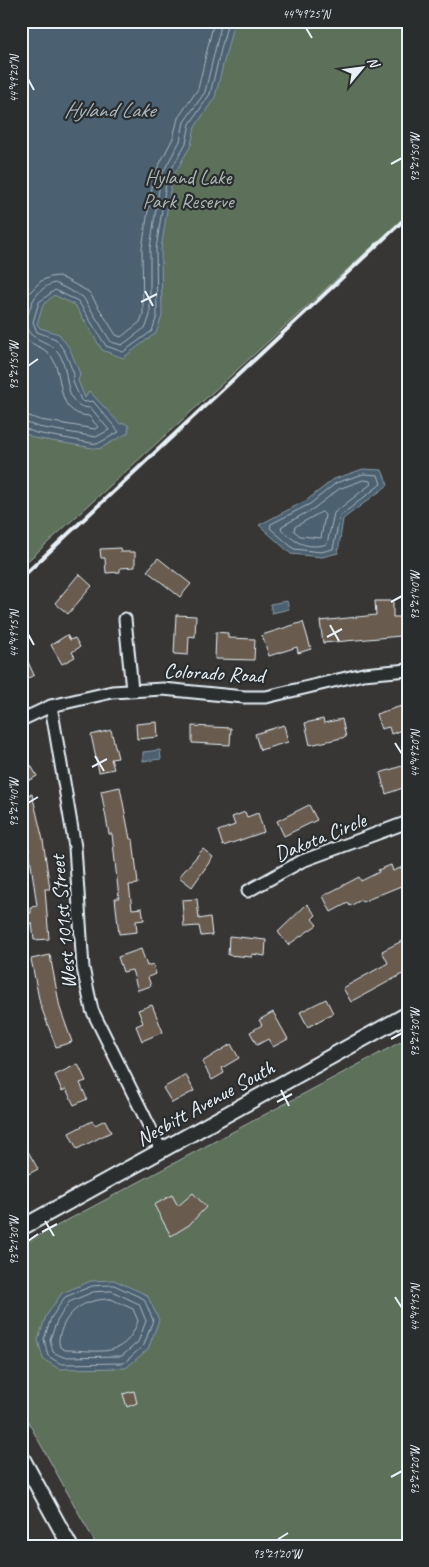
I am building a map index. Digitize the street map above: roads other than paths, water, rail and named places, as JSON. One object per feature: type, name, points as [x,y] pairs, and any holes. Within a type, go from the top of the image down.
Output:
[{"type":"street","points":[[125,619],[132,690]]},
{"type":"street","name":"Colorado Road","points":[[21,720],[51,706],[112,692],[163,689],[244,697],[266,697],[363,674],[408,670]]},
{"type":"street","name":"West 101st Street","points":[[51,706],[75,847],[83,968],[92,1010],[161,1150]]},
{"type":"street","name":"Dakota Circle","points":[[248,891],[302,860],[408,822]]},
{"type":"street","name":"Nesbitt Avenue South","points":[[21,1228],[408,1014]]},
{"type":"street","points":[[21,1456],[70,1546]]},
{"type":"water","name":"Hyland Lake","points":[[21,21],[234,21],[215,97],[195,127],[191,145],[172,178],[161,249],[162,316],[156,333],[123,358],[102,350],[75,305],[54,295],[43,305],[37,324],[40,328],[59,334],[70,349],[80,374],[78,381],[85,398],[89,391],[120,424],[124,423],[129,426],[128,433],[99,449],[34,438],[21,431]]},
{"type":"water","points":[[363,469],[382,470],[388,485],[343,519],[338,553],[322,557],[291,554],[259,525],[307,500],[334,479]]},
{"type":"water","points":[[287,601],[289,609],[272,613],[270,604]]},
{"type":"water","points":[[160,750],[161,759],[143,761],[143,752]]},
{"type":"water","points":[[114,1280],[147,1295],[159,1320],[148,1349],[126,1368],[59,1369],[43,1359],[38,1340],[46,1316],[62,1293],[91,1281]]},
{"type":"railway","points":[[21,578],[408,216]]},
{"type":"park label","name":"Hyland Lake Park Reserve","points":[[188,189]]}]
